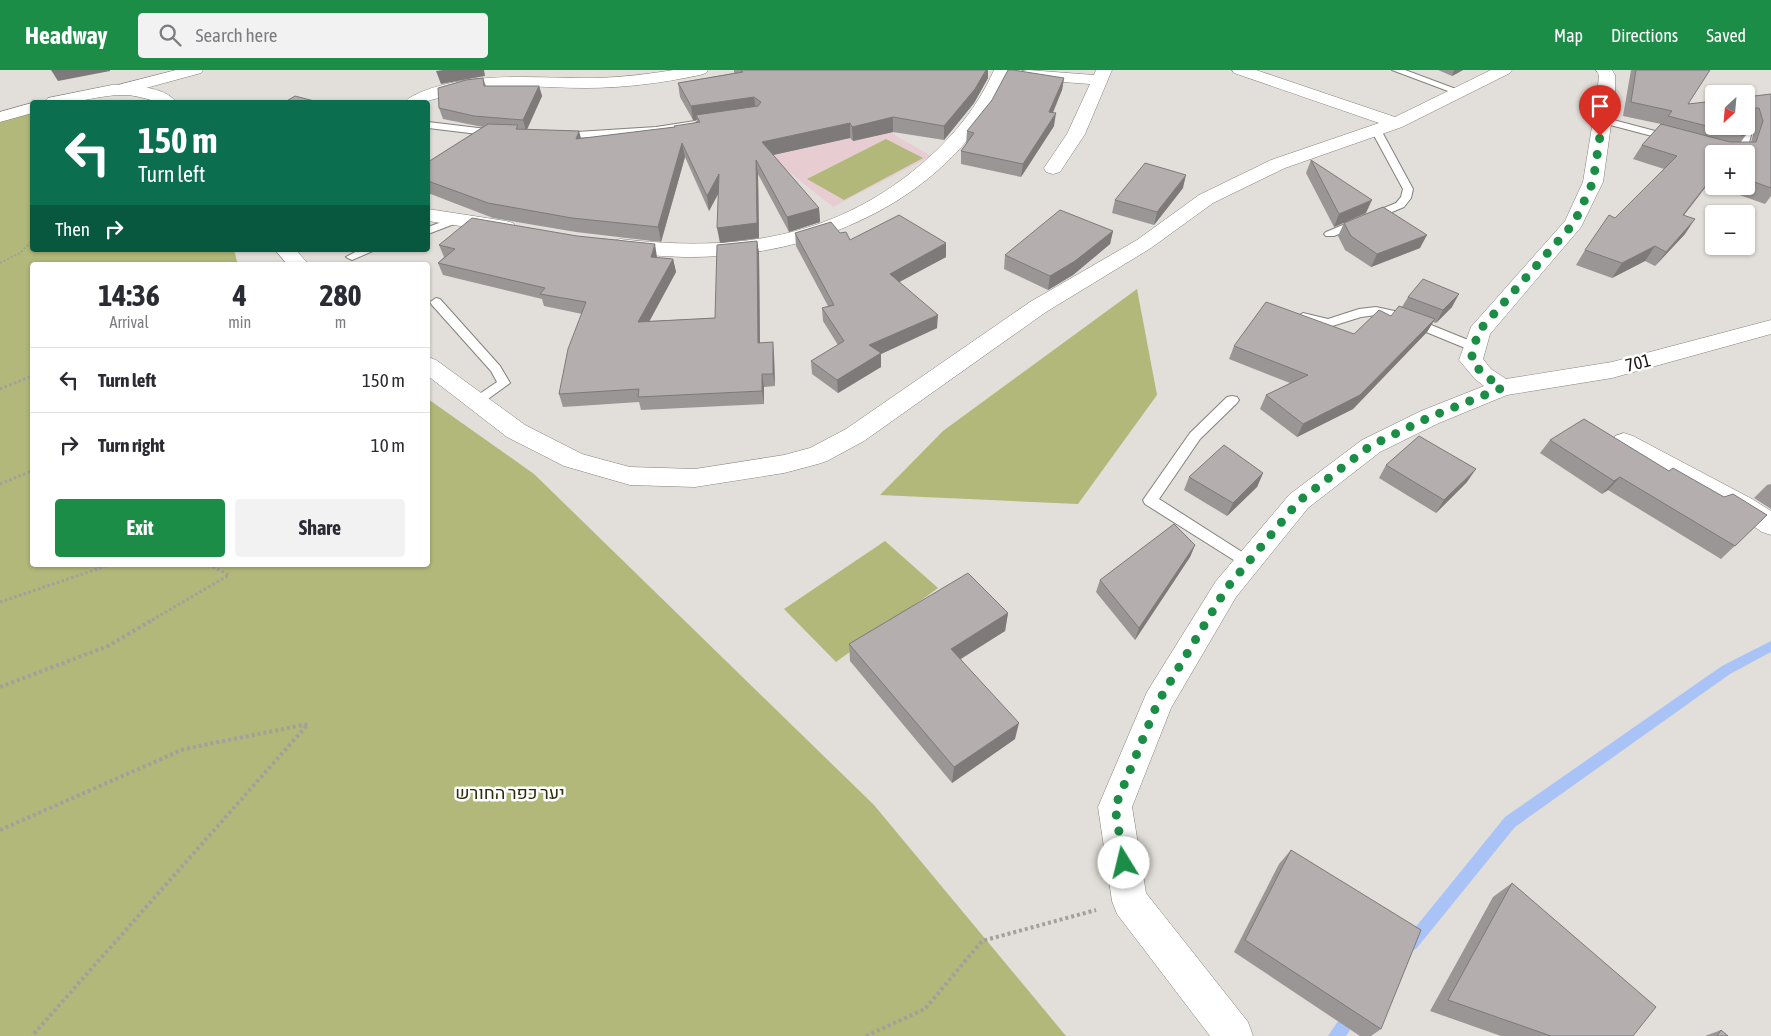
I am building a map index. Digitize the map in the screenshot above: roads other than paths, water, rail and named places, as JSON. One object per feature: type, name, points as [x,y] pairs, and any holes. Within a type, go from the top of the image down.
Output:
[{"type":"street","points":[[63,100],[124,89],[195,70]]},
{"type":"street","points":[[417,100],[443,84],[462,78],[485,75],[586,83],[632,81],[700,70]]},
{"type":"street","points":[[1240,70],[1386,127]]},
{"type":"street","points":[[430,366],[516,431],[573,460],[630,476],[695,478],[784,464],[818,455],[855,435],[1038,307],[1144,244],[1206,199],[1278,164],[1386,127],[1504,70]]},
{"type":"street","points":[[1502,388],[1483,374],[1471,360],[1478,332],[1574,223],[1593,182],[1606,89],[1607,75],[1604,70]]},
{"type":"street","points":[[601,242],[679,251],[722,251],[766,246],[807,236],[858,216],[891,197],[945,155],[967,131],[993,90],[1002,71],[1102,75],[1066,152],[1054,168]]},
{"type":"street","points":[[124,89],[146,92],[163,100]]},
{"type":"street","points":[[0,117],[30,109]]},
{"type":"street","points":[[430,215],[525,231]]},
{"type":"street","name":"701","points":[[1234,1036],[1130,901],[1115,807],[1158,702],[1226,589],[1299,501],[1370,446],[1430,417],[1502,388],[1612,370],[1771,327]]},
{"type":"street","points":[[1624,442],[1743,506],[1771,525]]},
{"type":"lane","points":[[1396,70],[1459,92]]},
{"type":"lane","points":[[1602,120],[1680,140]]},
{"type":"lane","points":[[554,136],[656,130],[702,124]]},
{"type":"lane","points":[[430,125],[510,134]]},
{"type":"lane","points":[[1330,234],[1400,206],[1406,198],[1408,189],[1386,127]]},
{"type":"lane","points":[[430,230],[458,219]]},
{"type":"lane","points":[[352,257],[364,252]]},
{"type":"lane","points":[[436,302],[496,368],[504,383],[476,401]]},
{"type":"lane","points":[[1291,312],[1329,323],[1359,313],[1376,311],[1395,315],[1474,348]]},
{"type":"lane","points":[[1232,400],[1196,436],[1150,500],[1248,563]]},
{"type":"waterway","points":[[1411,944],[1510,822],[1726,670],[1771,646]]},
{"type":"waterway","points":[[1336,1036],[1353,1014]]},
{"type":"park label","name":"יער כפר החורש","points":[[510,793]]}]
